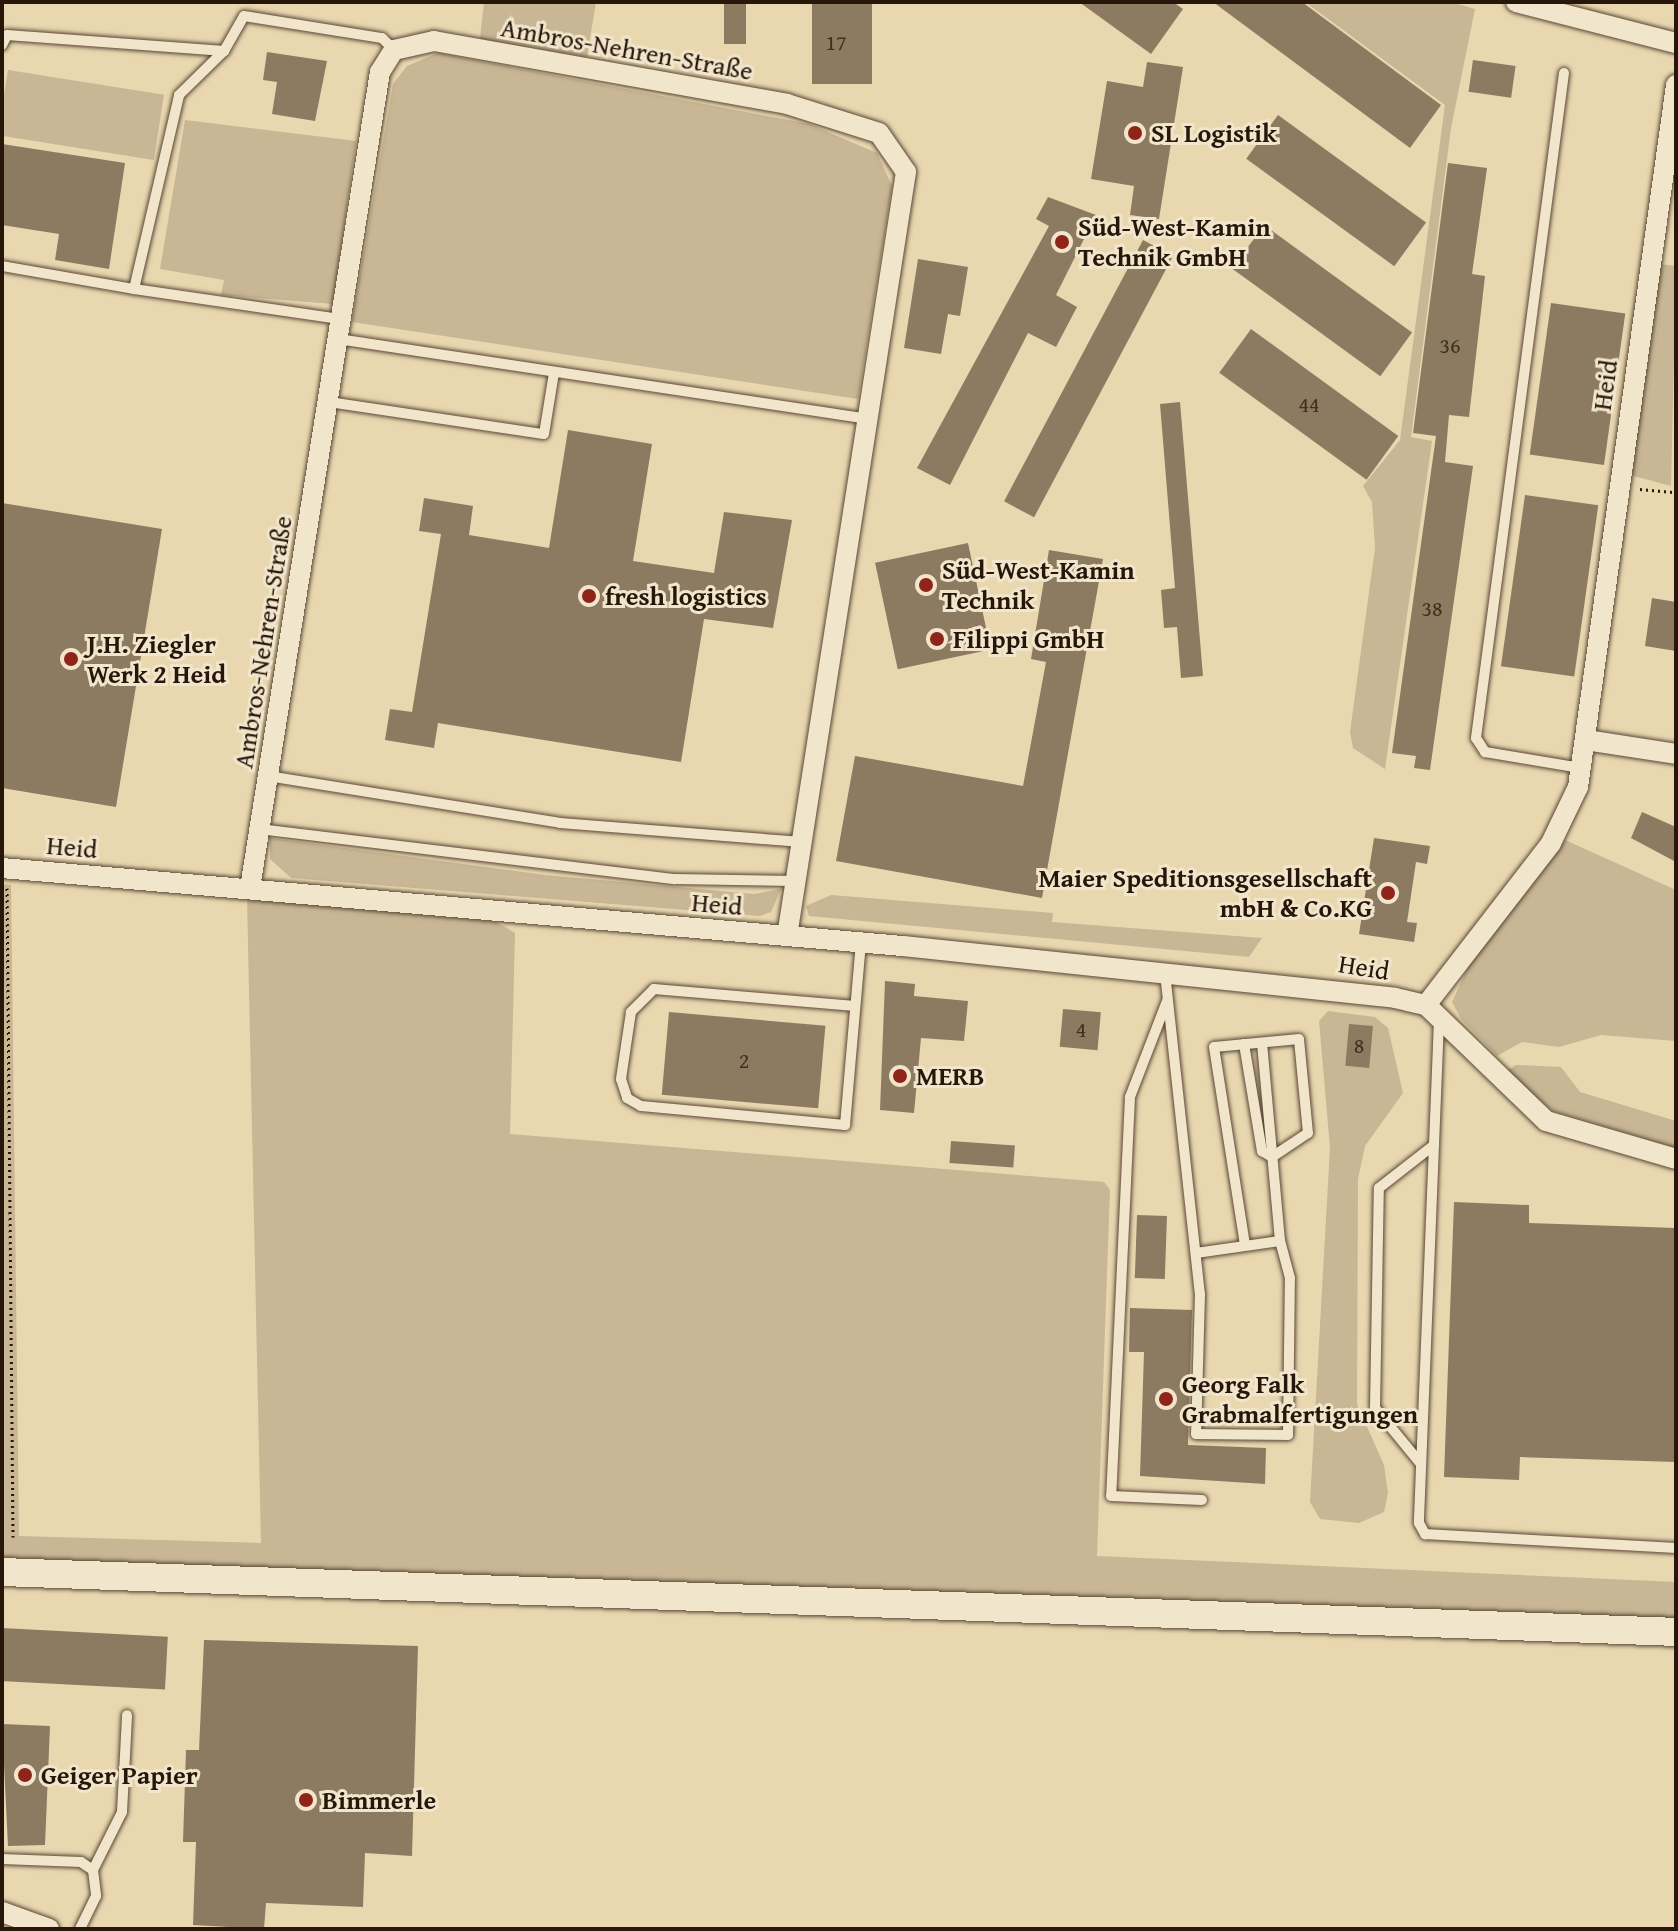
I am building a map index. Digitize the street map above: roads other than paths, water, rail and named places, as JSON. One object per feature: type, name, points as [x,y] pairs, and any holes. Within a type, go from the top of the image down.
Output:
[{"type":"main road","points":[[2,1572],[1676,1632]]},
{"type":"street","points":[[1516,2],[1676,43]]},
{"type":"street","name":"Ambros-Nehren-Straße","points":[[250,888],[380,72],[394,50],[434,41],[787,104],[879,133],[906,172],[787,936]]},
{"type":"street","name":"Heid","points":[[4,868],[1165,971],[1433,1011],[1551,843],[1581,768],[1617,487],[1676,85]]},
{"type":"street","points":[[1586,740],[1676,754]]},
{"type":"street","points":[[1433,1011],[1546,1121],[1676,1159]]},
{"type":"street","points":[[2,1912],[49,1929]]},
{"type":"lane","points":[[134,289],[179,95],[224,51],[244,16],[382,38],[394,50]]},
{"type":"lane","points":[[2,45],[7,35],[224,51]]},
{"type":"lane","points":[[1564,73],[1476,738],[1485,752],[1581,768]]},
{"type":"lane","points":[[2,266],[134,289],[554,373],[869,419]]},
{"type":"lane","points":[[329,402],[544,434],[554,373]]},
{"type":"lane","points":[[268,776],[560,823],[802,842]]},
{"type":"lane","points":[[259,829],[675,879],[796,881]]},
{"type":"lane","points":[[855,1006],[654,989],[631,1012],[621,1079],[627,1098],[641,1106],[845,1125],[861,942]]},
{"type":"lane","points":[[1165,971],[1196,1253],[1196,1434],[1288,1435],[1290,1278],[1280,1241],[1262,1043]]},
{"type":"lane","points":[[1168,999],[1130,1097],[1111,1496],[1202,1500]]},
{"type":"lane","points":[[1433,1011],[1434,1145],[1421,1464],[1425,1534],[1676,1548]]},
{"type":"lane","points":[[1245,1246],[1214,1047],[1299,1039],[1308,1133],[1272,1157]]},
{"type":"lane","points":[[1244,1044],[1262,1151],[1272,1157]]},
{"type":"lane","points":[[1421,1464],[1375,1408],[1379,1188],[1434,1145]]},
{"type":"lane","points":[[1196,1253],[1280,1241]]},
{"type":"lane","points":[[80,1929],[96,1896],[93,1870],[122,1812],[127,1715]]},
{"type":"lane","points":[[2,1859],[81,1862],[93,1870]]},
{"type":"place","name":"SL Logistik","points":[[1135,133]]},
{"type":"place","name":"Süd-West-Kamin Technik GmbH","points":[[1062,242]]},
{"type":"place","name":"Süd-West-Kamin Technik","points":[[926,585]]},
{"type":"place","name":"fresh logistics","points":[[589,596]]},
{"type":"place","name":"Filippi GmbH","points":[[937,639]]},
{"type":"place","name":"J.H. Ziegler Werk 2 Heid","points":[[71,659]]},
{"type":"place","name":"Maier Speditionsgesellschaft mbH & Co.KG","points":[[1388,893]]},
{"type":"place","name":"MERB","points":[[900,1076]]},
{"type":"place","name":"Georg Falk Grabmalfertigungen","points":[[1166,1399]]},
{"type":"place","name":"Geiger Papier","points":[[25,1775]]},
{"type":"place","name":"Bimmerle","points":[[306,1800]]}]
